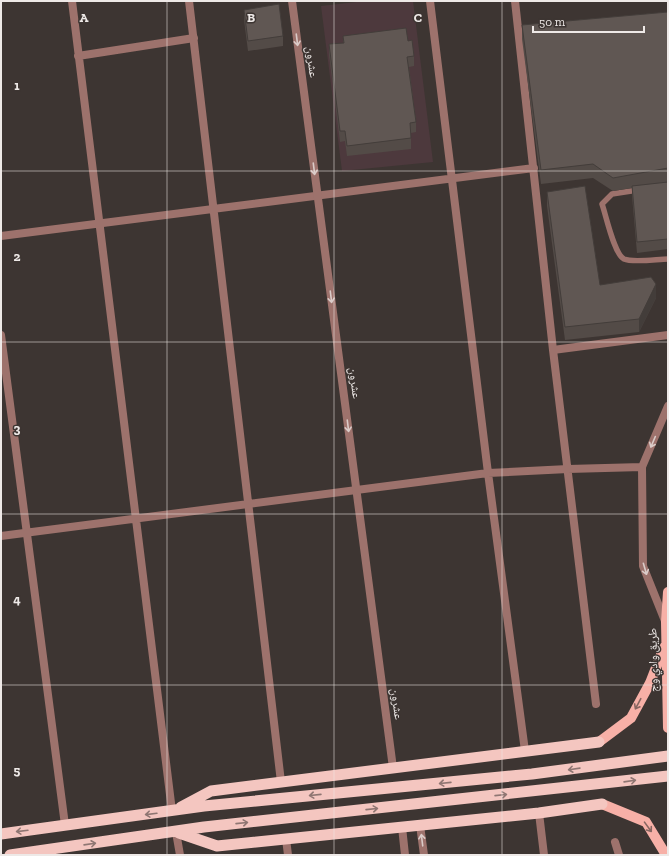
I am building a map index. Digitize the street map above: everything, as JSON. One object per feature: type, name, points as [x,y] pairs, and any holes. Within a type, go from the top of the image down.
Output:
[{"type":"highway","points":[[172,811],[211,792],[599,742]]},
{"type":"highway","points":[[1,834],[204,806],[532,774],[668,756]]},
{"type":"highway","points":[[10,855],[63,851],[204,827],[668,776]]},
{"type":"highway","points":[[176,832],[217,846],[539,813],[602,804]]},
{"type":"main road","name":"طريق وادي وج","points":[[668,592],[666,622],[668,728]]},
{"type":"main road","points":[[599,742],[631,718],[650,683],[666,643]]},
{"type":"main road","points":[[602,804],[646,822],[666,855]]},
{"type":"street","points":[[72,1],[172,811]]},
{"type":"street","points":[[189,1],[281,782]]},
{"type":"street","name":"عشرون","points":[[292,1],[393,768]]},
{"type":"street","points":[[430,1],[524,752]]},
{"type":"street","points":[[515,1],[553,350],[596,704]]},
{"type":"street","points":[[78,56],[194,38]]},
{"type":"street","points":[[1,236],[534,168]]},
{"type":"street","points":[[1,335],[65,825]]},
{"type":"street","points":[[553,350],[668,335]]},
{"type":"street","points":[[666,622],[643,566],[642,467],[668,406]]},
{"type":"street","points":[[1,536],[488,473],[642,467]]},
{"type":"street","points":[[539,813],[544,855]]},
{"type":"street","points":[[420,825],[424,855]]},
{"type":"street","points":[[402,827],[405,855]]},
{"type":"street","points":[[176,832],[180,855]]},
{"type":"street","points":[[286,839],[288,855]]},
{"type":"street","points":[[615,842],[619,855]]},
{"type":"lane","points":[[647,189],[612,194],[602,204],[617,252],[623,259],[668,259]]},
{"type":"shaded area","points":[[365,1],[413,1],[433,162],[342,171],[321,6]]},
{"type":"building","points":[[279,4],[283,36],[248,41],[244,10]]},
{"type":"building","points":[[668,12],[668,168],[613,178],[593,164],[541,170],[522,25]]},
{"type":"building","points":[[406,28],[408,41],[412,40],[414,56],[407,57],[416,122],[410,123],[411,138],[347,146],[345,131],[340,131],[329,44],[344,43],[343,36]]},
{"type":"building","points":[[668,182],[668,239],[637,242],[632,186]]},
{"type":"building","points":[[585,186],[600,285],[651,277],[656,284],[639,319],[565,327],[547,192]]}]
